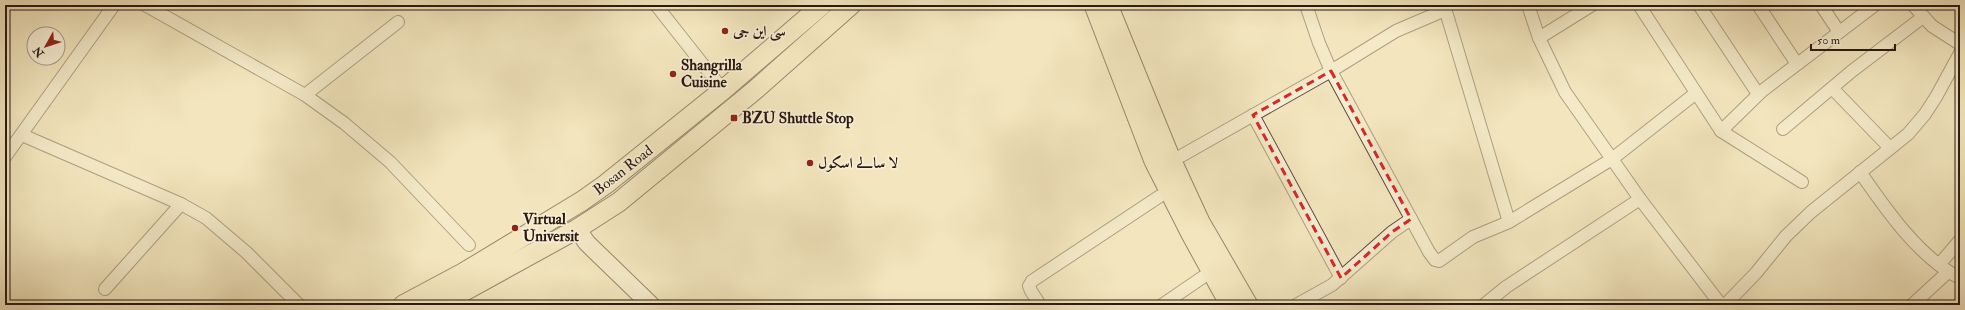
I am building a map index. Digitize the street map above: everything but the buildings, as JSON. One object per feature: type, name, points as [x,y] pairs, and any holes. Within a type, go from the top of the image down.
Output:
[{"type":"main road","name":"Bosan Road","points":[[403,305],[463,273],[582,201],[606,184],[723,90],[822,5]]},
{"type":"main road","name":"Bosan Road","points":[[439,305],[577,229],[619,202],[755,90],[851,5]]},
{"type":"main road","points":[[1094,5],[1154,161],[1191,234],[1230,305]]},
{"type":"main road","points":[[1108,5],[1170,157],[1200,222],[1248,305]]},
{"type":"street","points":[[5,157],[114,5]]},
{"type":"street","points":[[145,5],[305,94],[344,123],[390,162],[469,245]]},
{"type":"street","points":[[656,5],[723,90]]},
{"type":"street","points":[[1306,5],[1331,71],[1432,258],[1439,261],[1473,237],[1510,222],[1612,159],[1696,93]]},
{"type":"street","points":[[1528,5],[1539,38],[1565,92],[1640,199],[1721,305]]},
{"type":"street","points":[[1539,38],[1592,5]]},
{"type":"street","points":[[1639,5],[1721,131],[1802,182]]},
{"type":"street","points":[[1699,5],[1758,94]]},
{"type":"street","points":[[1758,5],[1797,64]]},
{"type":"street","points":[[1821,5],[1839,32]]},
{"type":"street","points":[[1721,131],[1758,94],[1875,5]]},
{"type":"street","points":[[1913,5],[1932,26],[1960,44]]},
{"type":"street","points":[[1181,156],[1331,71],[1396,30],[1444,8],[1510,222]]},
{"type":"street","points":[[1783,129],[1832,88],[1923,17]]},
{"type":"street","points":[[305,94],[398,22]]},
{"type":"street","points":[[1725,305],[1756,273],[1786,236],[1811,212],[1908,134],[1925,114],[1936,97],[1960,52]]},
{"type":"street","points":[[1832,88],[1890,148]]},
{"type":"street","points":[[1253,115],[1341,278]]},
{"type":"street","points":[[22,135],[180,204],[206,218],[228,235],[299,305]]},
{"type":"street","points":[[1860,172],[1877,198],[1900,224],[1943,268],[1960,278]]},
{"type":"street","points":[[1040,305],[1029,286],[1032,282],[1160,196]]},
{"type":"street","points":[[1484,305],[1506,287],[1640,199]]},
{"type":"street","points":[[105,289],[180,204]]},
{"type":"street","points":[[1296,305],[1332,285],[1392,232],[1411,219]]},
{"type":"street","points":[[577,229],[587,243],[651,305]]},
{"type":"street","points":[[1912,305],[1943,268],[1960,240]]},
{"type":"street","points":[[1162,305],[1203,277]]},
{"type":"highlighted area","points":[[1331,71],[1411,219],[1392,232],[1341,278],[1253,115]]},
{"type":"place","name":"سی این جی","points":[[725,31]]},
{"type":"place","name":"Shangrilla Cuisine","points":[[673,74]]},
{"type":"place","name":"BZU Shuttle Stop","points":[[734,118]]},
{"type":"place","name":"لا سالے اسکول","points":[[810,163]]},
{"type":"place","name":"Virtual Universit","points":[[515,228]]}]
